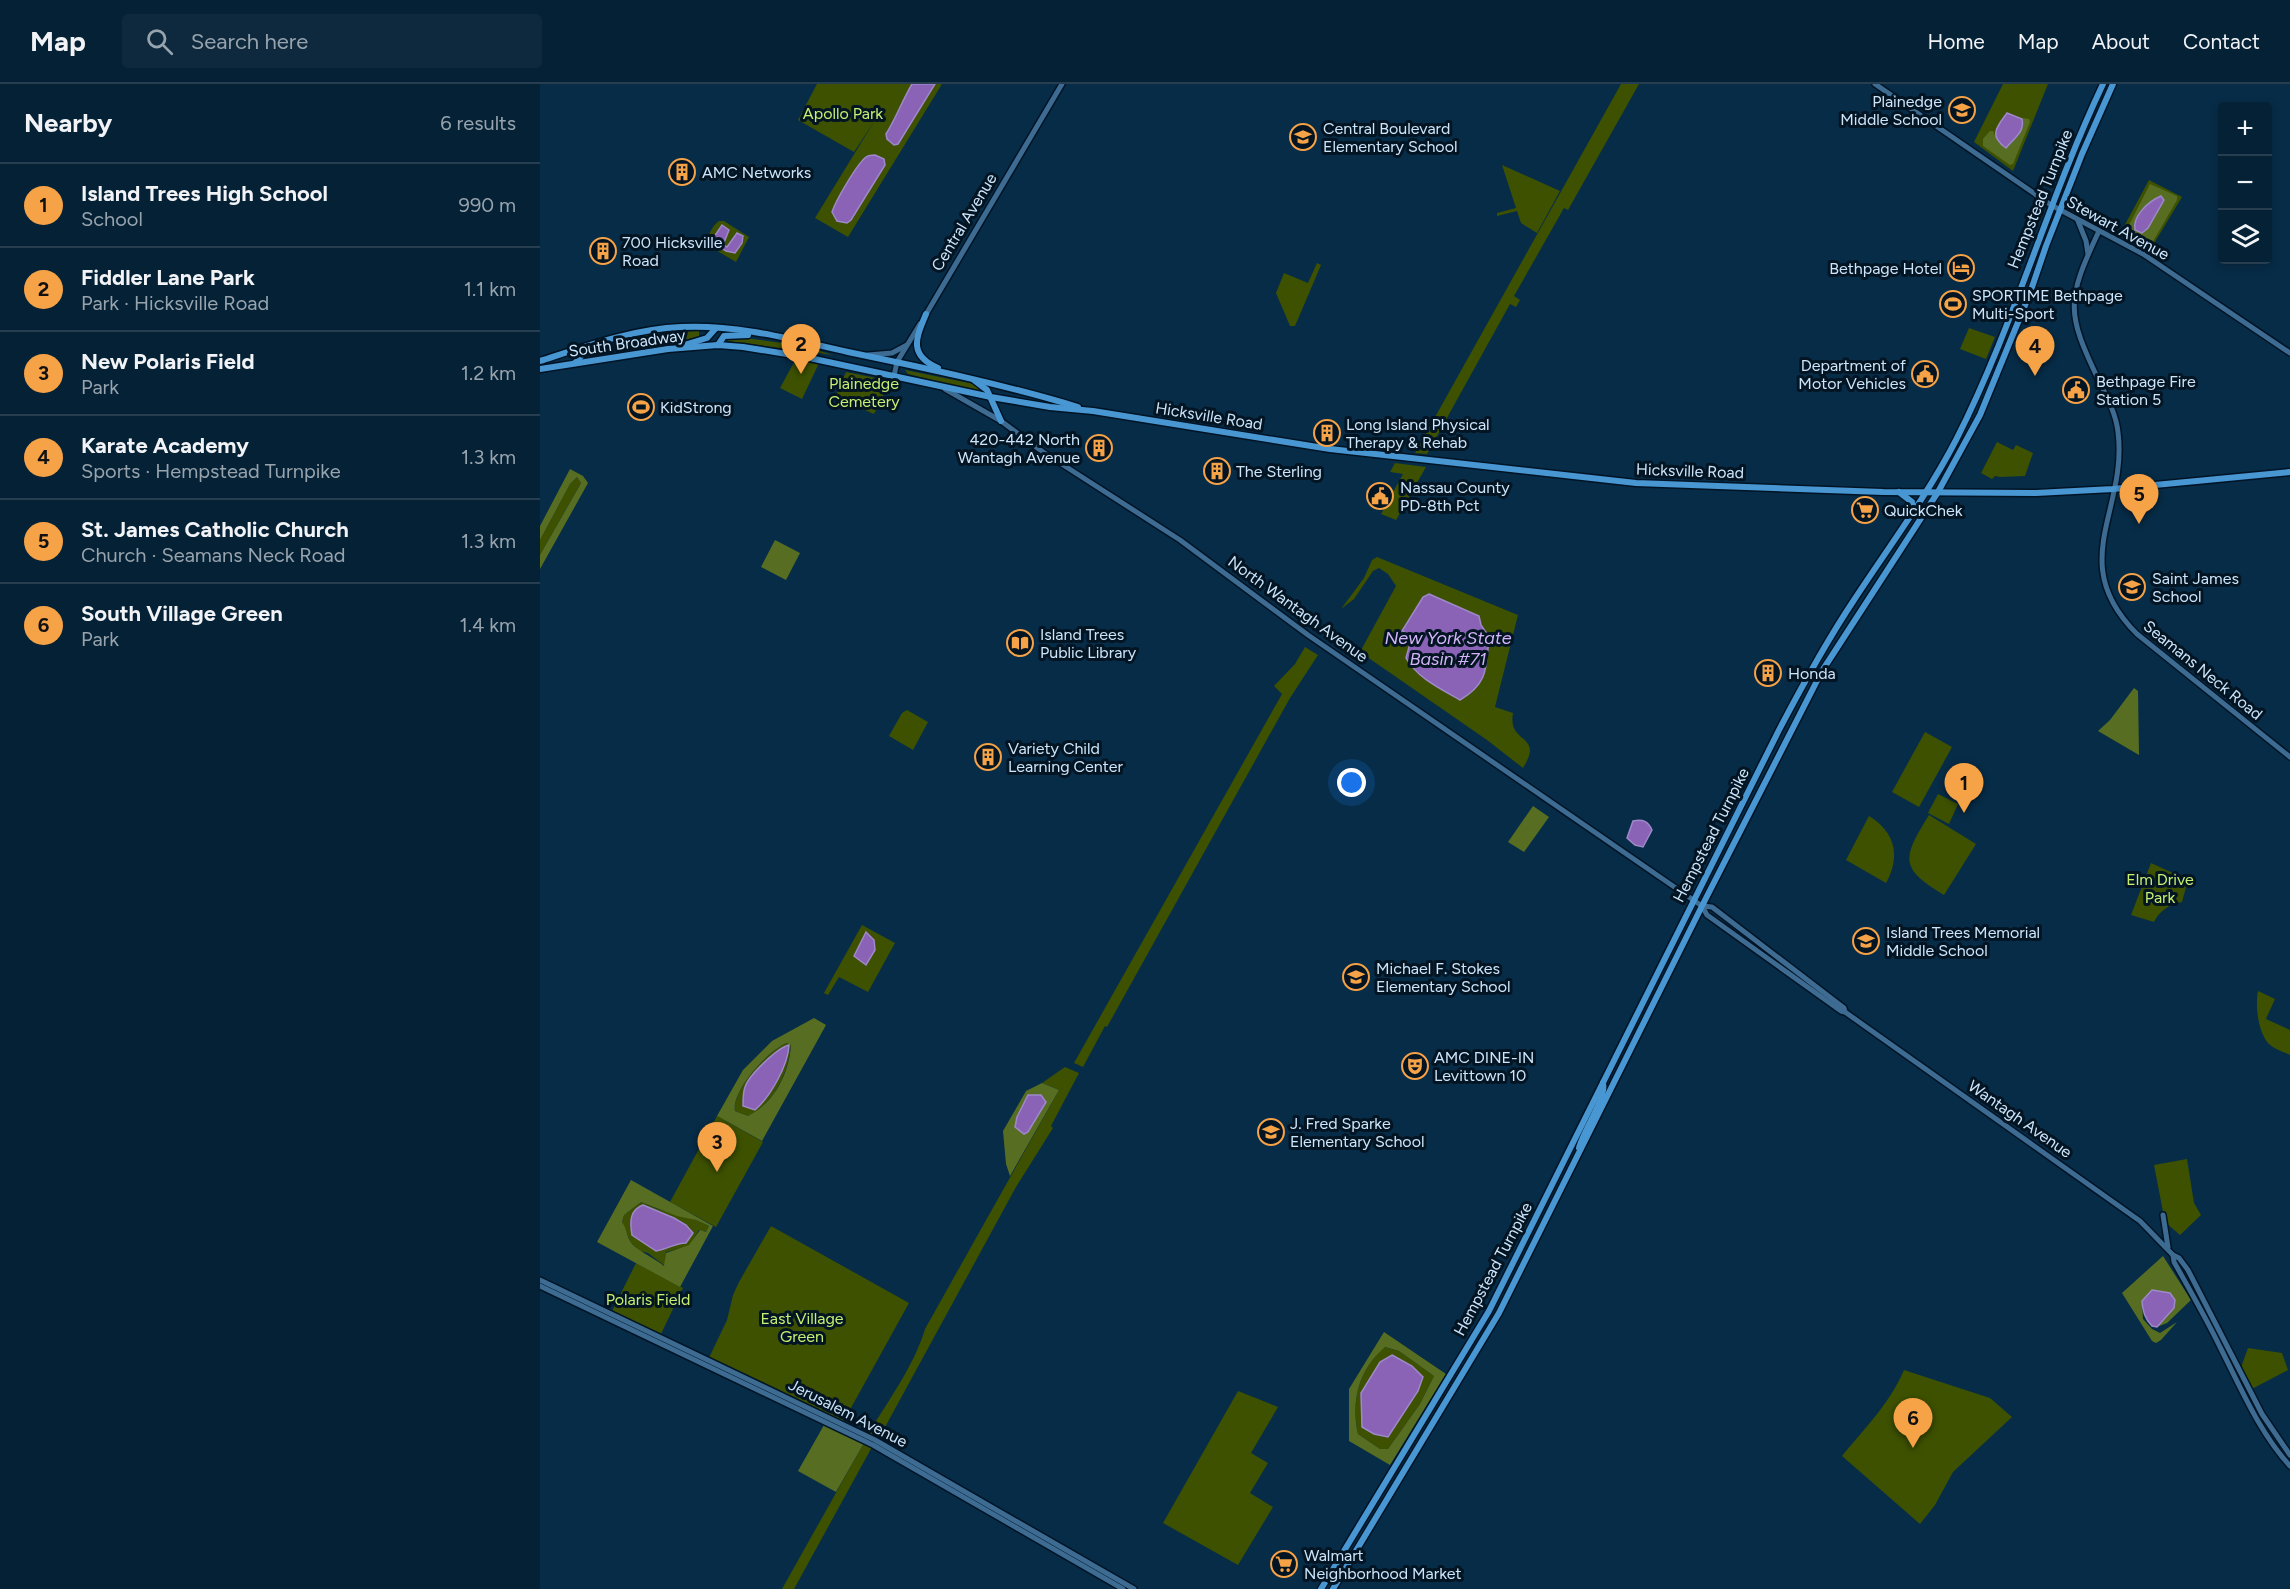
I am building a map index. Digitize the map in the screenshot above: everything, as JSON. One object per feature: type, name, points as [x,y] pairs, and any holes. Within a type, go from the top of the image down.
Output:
[{"type":"main road","name":"Central Avenue","points":[[894,376],[897,362],[1062,84]]},
{"type":"main road","name":"Stewart Avenue","points":[[1875,84],[2051,206],[2152,260],[2290,353]]},
{"type":"main road","name":"Hempstead Turnpike","points":[[1321,1589],[1489,1311],[1784,721],[1821,654],[1926,492],[1952,446],[1974,402],[2076,142],[2103,84]]},
{"type":"main road","name":"Hempstead Turnpike","points":[[1333,1589],[1499,1313],[1822,671],[1938,492],[1954,463],[1991,390],[2060,210],[2113,84]]},
{"type":"main road","points":[[2078,221],[2086,241],[2088,254]]},
{"type":"main road","name":"Seamans Neck Road","points":[[2099,231],[2076,285],[2074,318],[2079,339],[2111,405],[2119,434],[2118,463],[2103,533],[2102,566],[2107,590],[2121,617],[2137,634],[2290,757]]},
{"type":"main road","points":[[926,314],[916,341],[918,353],[934,366],[953,374]]},
{"type":"main road","points":[[668,349],[707,338],[716,328]]},
{"type":"main road","name":"Hicksville Road","points":[[540,361],[651,329],[716,328],[766,335],[969,377],[1093,411]]},
{"type":"main road","points":[[718,345],[724,336],[766,335]]},
{"type":"main road","points":[[575,363],[593,344]]},
{"type":"main road","points":[[863,355],[892,353],[908,344]]},
{"type":"main road","name":"Hicksville Road","points":[[718,345],[771,350],[1011,401],[1093,411],[1330,449],[1636,483],[1899,492],[2036,493],[2113,489],[2290,472]]},
{"type":"main road","name":"South Broadway","points":[[540,369],[668,349],[718,345]]},
{"type":"main road","points":[[969,377],[984,386],[1001,421]]},
{"type":"main road","name":"North Wantagh Avenue","points":[[941,387],[1001,421],[1043,452],[1180,540],[1308,635],[1694,901]]},
{"type":"main road","points":[[998,412],[1001,404],[1011,401]]},
{"type":"main road","points":[[1954,463],[1948,482],[1961,492]]},
{"type":"main road","points":[[1899,492],[1912,502],[1911,514]]},
{"type":"main road","name":"Wantagh Avenue","points":[[1694,901],[1702,906],[1707,915],[2140,1221],[2173,1255],[2174,1262],[2260,1424],[2290,1466]]},
{"type":"main road","points":[[1602,1082],[1612,1088]]},
{"type":"main road","points":[[1576,1159],[1583,1134],[1603,1092],[1602,1082]]},
{"type":"main road","points":[[2163,1215],[2169,1249]]},
{"type":"main road","name":"Wantagh Avenue","points":[[2173,1255],[2179,1258],[2188,1270],[2262,1414],[2290,1455]]},
{"type":"main road","name":"Jerusalem Avenue","points":[[540,1280],[875,1440],[1134,1589]]},
{"type":"main road","name":"Jerusalem Avenue","points":[[540,1286],[873,1445],[1123,1589]]},
{"type":"green space","name":"Apollo Park","points":[[817,84],[912,84],[886,134],[894,145],[898,144],[935,84],[942,84],[848,237],[815,218],[875,120],[854,152],[798,120]]},
{"type":"green space","points":[[1621,84],[1639,84],[1568,210],[1564,208],[1514,296],[1520,300],[1516,307],[1510,304],[1427,454],[1415,453]]},
{"type":"green space","points":[[2003,84],[2048,84],[2013,171],[1974,142]]},
{"type":"green space","points":[[2022,118],[2029,119],[2030,122],[2013,164],[2010,165],[1983,146],[1983,139],[1990,131],[1993,131],[1998,142],[2006,148],[2019,135]]},
{"type":"green space","points":[[1502,165],[1560,191],[1537,233],[1521,223],[1517,211],[1497,216],[1497,213],[1516,208]]},
{"type":"green space","points":[[2149,180],[2182,197],[2150,250],[2120,234]]},
{"type":"green space","points":[[2150,184],[2177,196],[2177,200],[2151,245],[2148,246],[2135,240],[2127,229]]},
{"type":"green space","points":[[719,221],[724,221],[749,237],[736,262],[709,246],[710,232]]},
{"type":"green space","points":[[1317,263],[1321,265],[1295,326],[1290,326],[1276,293],[1284,273],[1308,283]]},
{"type":"green space","points":[[1969,328],[1995,337],[1986,359],[1960,349]]},
{"type":"green space","points":[[699,331],[699,337],[646,346],[626,345],[620,342],[622,339],[641,334]]},
{"type":"green space","points":[[738,337],[804,346],[833,355],[728,341],[728,339]]},
{"type":"green space","points":[[797,357],[820,361],[802,399],[780,388]]},
{"type":"green space","points":[[905,370],[974,384],[983,393],[908,374]]},
{"type":"green space","name":"Plainedge Cemetery","points":[[846,372],[891,381],[874,414],[835,397]]},
{"type":"green space","points":[[1997,442],[2013,450],[2016,445],[2033,453],[2025,476],[1995,476],[1992,479],[1981,473]]},
{"type":"green space","points":[[1395,463],[1426,467],[1396,520],[1381,514],[1403,474],[1390,472]]},
{"type":"green space","points":[[570,469],[583,476],[588,483],[540,569],[540,555],[581,483],[577,477],[570,484],[540,540],[540,526]]},
{"type":"green space","points":[[577,477],[581,483],[540,555],[540,540],[570,484]]},
{"type":"green space","points":[[775,540],[800,553],[786,580],[761,567]]},
{"type":"green space","points":[[1377,557],[1518,615],[1495,707],[1513,713],[1515,730],[1528,744],[1529,757],[1523,768],[1487,740],[1360,652],[1396,586],[1388,574],[1379,568],[1373,571],[1354,599],[1341,609],[1364,578],[1372,560]]},
{"type":"green space","points":[[1305,647],[1318,655],[1290,698],[1107,1027],[1105,1026],[1083,1067],[1074,1063],[1282,694],[1274,686],[1295,664]]},
{"type":"green space","points":[[2134,688],[2138,691],[2139,755],[2098,731],[2110,720]]},
{"type":"green space","points":[[907,710],[928,722],[913,750],[889,736],[902,713]]},
{"type":"green space","points":[[1925,732],[1952,747],[1919,807],[1892,792]]},
{"type":"green space","points":[[1938,794],[1958,804],[1949,824],[1928,813]]},
{"type":"green space","points":[[1533,806],[1549,817],[1524,852],[1508,842]]},
{"type":"green space","points":[[1929,815],[1976,844],[1944,895],[1919,877],[1912,869],[1910,861],[1914,841]]},
{"type":"green space","points":[[1869,816],[1885,829],[1893,845],[1893,863],[1886,883],[1846,860]]},
{"type":"green space","name":"Elm Drive Park","points":[[2151,863],[2188,880],[2182,902],[2165,909],[2154,922],[2131,915]]},
{"type":"green space","points":[[862,925],[895,943],[868,992],[839,977],[828,995],[824,993]]},
{"type":"green space","points":[[2258,991],[2275,999],[2266,1019],[2290,1030],[2290,1055],[2268,1043],[2262,1032],[2258,1018]]},
{"type":"green space","points":[[814,1018],[826,1025],[762,1141],[717,1116],[743,1070],[772,1041]],"holes":[[[787,1043],[791,1045],[787,1066],[773,1095],[748,1116],[735,1111],[739,1093],[753,1072],[779,1047]]]},
{"type":"green space","points":[[787,1043],[791,1045],[787,1066],[772,1095],[765,1104],[748,1116],[735,1111],[735,1103],[745,1082],[771,1053]]},
{"type":"green space","points":[[1065,1067],[1079,1073],[1051,1126],[1053,1128],[1016,1187],[878,1440],[868,1434],[907,1370],[925,1329],[1059,1090],[1042,1083]]},
{"type":"green space","points":[[1042,1083],[1059,1090],[1010,1176],[1006,1164],[1003,1131],[1026,1091]]},
{"type":"green space","points":[[717,1116],[763,1142],[716,1227],[670,1202]]},
{"type":"green space","points":[[2187,1159],[2194,1203],[2201,1215],[2180,1235],[2165,1222],[2154,1165]]},
{"type":"green space","points":[[631,1180],[713,1226],[680,1287],[597,1242]],"holes":[[[641,1202],[677,1216],[696,1220],[709,1226],[706,1232],[700,1230],[689,1245],[666,1253],[664,1266],[632,1244],[622,1222],[624,1215]]]},
{"type":"green space","points":[[641,1202],[709,1226],[706,1232],[699,1230],[689,1246],[666,1252],[665,1266],[631,1243],[622,1222],[624,1215]]},
{"type":"green space","name":"East Village Green","points":[[771,1226],[909,1303],[841,1426],[707,1362],[727,1320],[733,1295],[739,1282]]},
{"type":"green space","points":[[2163,1256],[2191,1300],[2167,1323],[2157,1327],[2174,1308],[2142,1301],[2143,1319],[2152,1329],[2160,1333],[2177,1322],[2156,1343],[2152,1341],[2122,1293]]},
{"type":"green space","name":"Polaris Field","points":[[636,1263],[683,1288],[661,1334],[612,1311]]},
{"type":"green space","points":[[1384,1332],[1446,1374],[1390,1465],[1349,1441],[1349,1389]],"holes":[[[1385,1347],[1399,1351],[1434,1376],[1420,1404],[1388,1449],[1380,1449],[1358,1434],[1356,1398],[1363,1376],[1376,1356]]]},
{"type":"green space","points":[[1384,1347],[1399,1351],[1434,1376],[1420,1404],[1388,1449],[1380,1449],[1358,1434],[1355,1409],[1363,1376],[1375,1356]]},
{"type":"green space","points":[[2248,1348],[2282,1353],[2288,1370],[2248,1391],[2239,1373]]},
{"type":"green space","points":[[1904,1370],[1990,1398],[2012,1417],[1953,1472],[1935,1505],[1920,1524],[1842,1456],[1884,1404]]},
{"type":"green space","points":[[1238,1391],[1278,1407],[1251,1453],[1268,1463],[1250,1493],[1273,1507],[1238,1565],[1163,1523]]},
{"type":"green space","points":[[824,1425],[864,1443],[836,1492],[798,1471]]},
{"type":"green space","points":[[864,1443],[872,1447],[794,1589],[782,1589]]},
{"type":"water","points":[[912,84],[935,84],[898,144],[894,145],[887,139],[886,134]]},
{"type":"water","points":[[2007,113],[2022,119],[2023,124],[2018,135],[2006,148],[1997,139],[1996,131]]},
{"type":"water","points":[[875,155],[884,159],[885,165],[851,220],[847,223],[837,221],[832,212],[842,191],[862,161],[868,156]]},
{"type":"water","points":[[2161,196],[2164,200],[2148,228],[2142,233],[2135,230],[2136,219],[2142,210],[2151,201]]},
{"type":"water","points":[[722,225],[729,230],[723,245],[727,247],[737,233],[743,236],[742,243],[735,253],[726,251],[714,243],[714,237]]},
{"type":"water","name":"New York State Basin #71","points":[[1429,594],[1479,616],[1481,625],[1489,637],[1486,666],[1481,681],[1460,700],[1423,677],[1406,658],[1412,636],[1402,631],[1423,597]]},
{"type":"water","points":[[1633,821],[1645,821],[1652,830],[1643,847],[1635,845],[1627,838]]},
{"type":"water","points":[[866,932],[874,940],[875,950],[866,965],[854,956]]},
{"type":"water","points":[[789,1045],[782,1071],[766,1097],[755,1110],[743,1106],[744,1089],[752,1076],[771,1056]]},
{"type":"water","points":[[1028,1095],[1041,1095],[1046,1102],[1028,1132],[1024,1134],[1015,1127],[1017,1117]]},
{"type":"water","points":[[643,1205],[686,1225],[693,1233],[686,1243],[656,1251],[632,1235],[633,1214],[638,1207]]},
{"type":"water","points":[[2152,1290],[2170,1293],[2175,1300],[2174,1308],[2157,1327],[2152,1326],[2148,1321],[2142,1305],[2142,1301]]},
{"type":"water","points":[[1392,1355],[1412,1366],[1423,1377],[1418,1391],[1388,1437],[1374,1434],[1362,1427],[1361,1393],[1380,1362]]},
{"type":"place","name":"Plainedge Middle School","points":[[1962,110]]},
{"type":"place","name":"Central Boulevard Elementary School","points":[[1303,137]]},
{"type":"place","name":"AMC Networks","points":[[682,172]]},
{"type":"place","name":"700 Hicksville Road","points":[[603,251]]},
{"type":"place","name":"Bethpage Hotel","points":[[1961,268]]},
{"type":"place","name":"SPORTIME Bethpage Multi-Sport","points":[[1953,304]]},
{"type":"place","name":"Fiddler Lane Park","points":[[801,374]]},
{"type":"place","name":"Department of Motor Vehicles","points":[[1925,374]]},
{"type":"place","name":"Karate Academy","points":[[2035,376]]},
{"type":"place","name":"Bethpage Fire Station 5","points":[[2076,390]]},
{"type":"place","name":"KidStrong","points":[[641,407]]},
{"type":"place","name":"Long Island Physical Therapy & Rehab","points":[[1327,433]]},
{"type":"place","name":"420-442 North Wantagh Avenue","points":[[1099,448]]},
{"type":"place","name":"The Sterling","points":[[1217,471]]},
{"type":"place","name":"Nassau County PD-8th Pct","points":[[1380,496]]},
{"type":"place","name":"QuickChek","points":[[1865,510]]},
{"type":"place","name":"St. James Catholic Church","points":[[2139,524]]},
{"type":"place","name":"Saint James School","points":[[2132,587]]},
{"type":"place","name":"Island Trees Public Library","points":[[1020,643]]},
{"type":"place","name":"Honda","points":[[1768,673]]},
{"type":"place","name":"Variety Child Learning Center","points":[[988,757]]},
{"type":"place","name":"Island Trees High School","points":[[1964,813]]},
{"type":"place","name":"Island Trees Memorial Middle School","points":[[1866,941]]},
{"type":"place","name":"Michael F. Stokes Elementary School","points":[[1356,977]]},
{"type":"place","name":"AMC DINE-IN Levittown 10","points":[[1415,1066]]},
{"type":"place","name":"J. Fred Sparke Elementary School","points":[[1271,1132]]},
{"type":"place","name":"New Polaris Field","points":[[717,1172]]},
{"type":"place","name":"South Village Green","points":[[1913,1448]]},
{"type":"place","name":"Walmart Neighborhood Market","points":[[1284,1564]]}]
